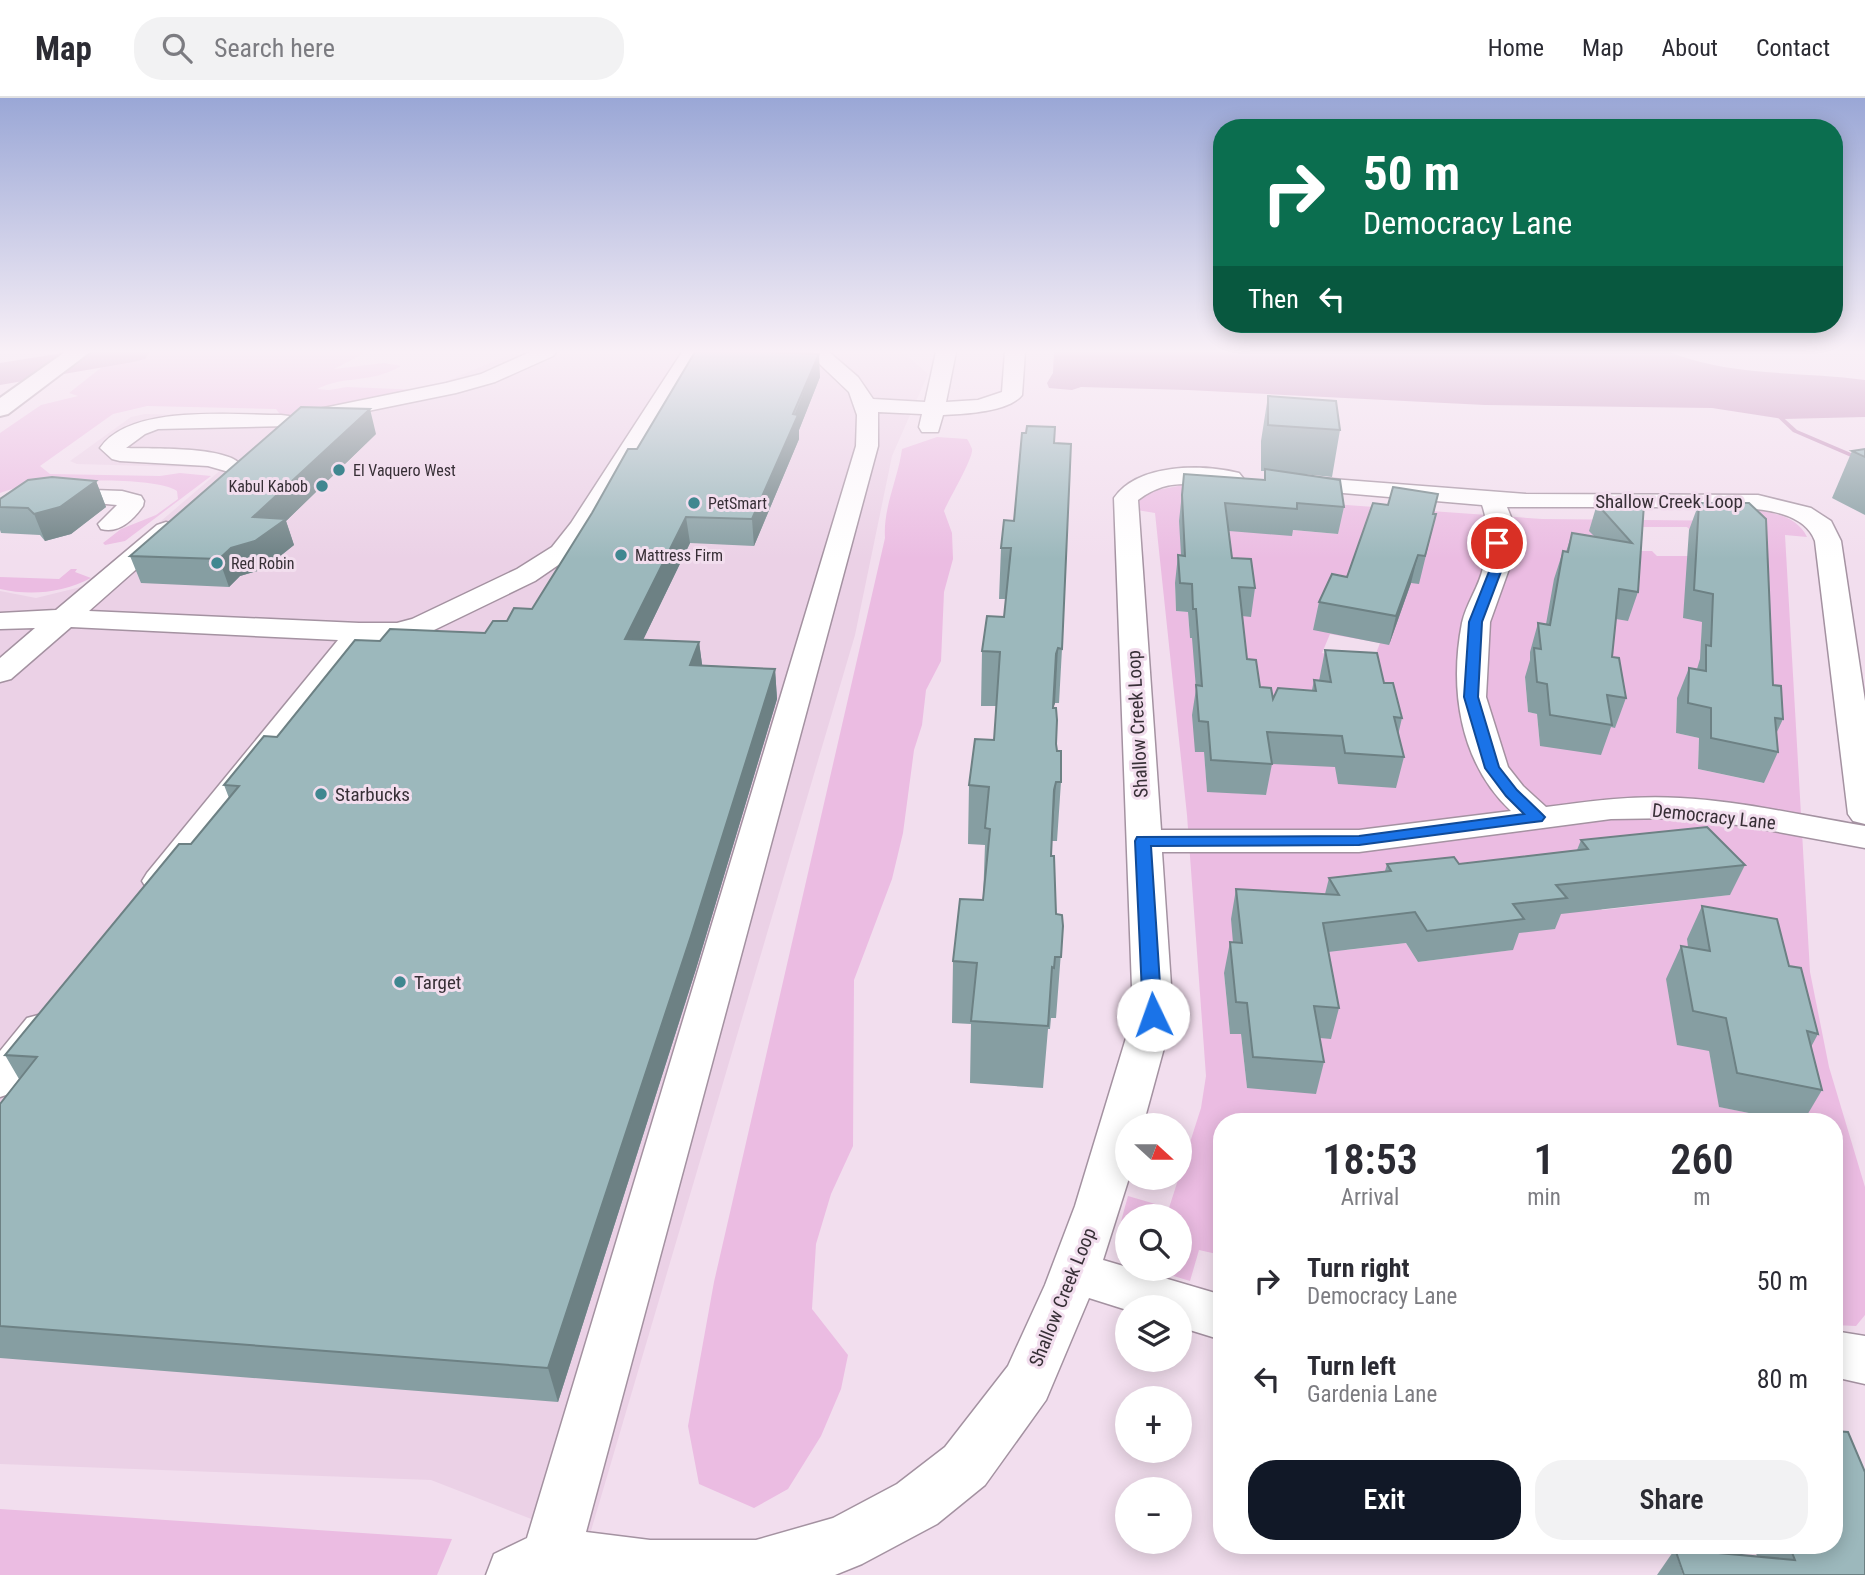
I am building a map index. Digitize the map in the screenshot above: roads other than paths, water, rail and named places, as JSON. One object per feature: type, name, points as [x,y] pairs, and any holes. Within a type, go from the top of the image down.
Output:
[{"type":"street","points":[[234,468],[210,459],[120,454],[111,448],[137,429],[156,423],[275,431],[299,421]]},
{"type":"street","points":[[399,632],[422,625],[526,575],[561,552],[575,537],[648,421]]},
{"type":"street","points":[[540,1569],[867,446],[870,421]]},
{"type":"street","points":[[930,428],[931,421]]},
{"type":"street","name":"Shallow Creek Loop","points":[[540,1569],[756,1569],[842,1544],[917,1504],[965,1466],[1027,1383],[1074,1272],[1098,1206],[1153,1015],[1125,498],[1138,486],[1157,480],[1199,475],[1527,501],[1730,500],[1780,506],[1802,513],[1822,526],[1828,541],[1865,814]]},
{"type":"street","points":[[93,497],[132,501],[131,506],[110,524]]},
{"type":"street","points":[[1492,498],[1499,517],[1496,569],[1476,622],[1471,697],[1492,768],[1511,793],[1537,817]]},
{"type":"street","points":[[0,673],[183,515]]},
{"type":"street","points":[[500,617],[526,575]]},
{"type":"street","points":[[0,601],[34,606],[64,618]]},
{"type":"street","points":[[0,621],[64,618],[461,635]]},
{"type":"street","points":[[139,908],[359,632]]},
{"type":"street","name":"Democracy Lane","points":[[1143,841],[1359,841],[1611,809],[1679,808],[1746,816],[1865,837]]},
{"type":"street","points":[[0,1082],[62,1003]]},
{"type":"street","points":[[1074,1272],[1213,1315]]},
{"type":"street","points":[[1843,1356],[1865,1360]]},
{"type":"waterway","points":[[1784,421],[1795,431],[1865,461]]},
{"type":"place","name":"El Vaquero West","points":[[339,470]]},
{"type":"place","name":"Kabul Kabob","points":[[322,486]]},
{"type":"place","name":"PetSmart","points":[[694,503]]},
{"type":"place","name":"Mattress Firm","points":[[621,555]]},
{"type":"place","name":"Red Robin","points":[[217,563]]},
{"type":"place","name":"Starbucks","points":[[321,794]]},
{"type":"place","name":"Target","points":[[400,982]]}]
